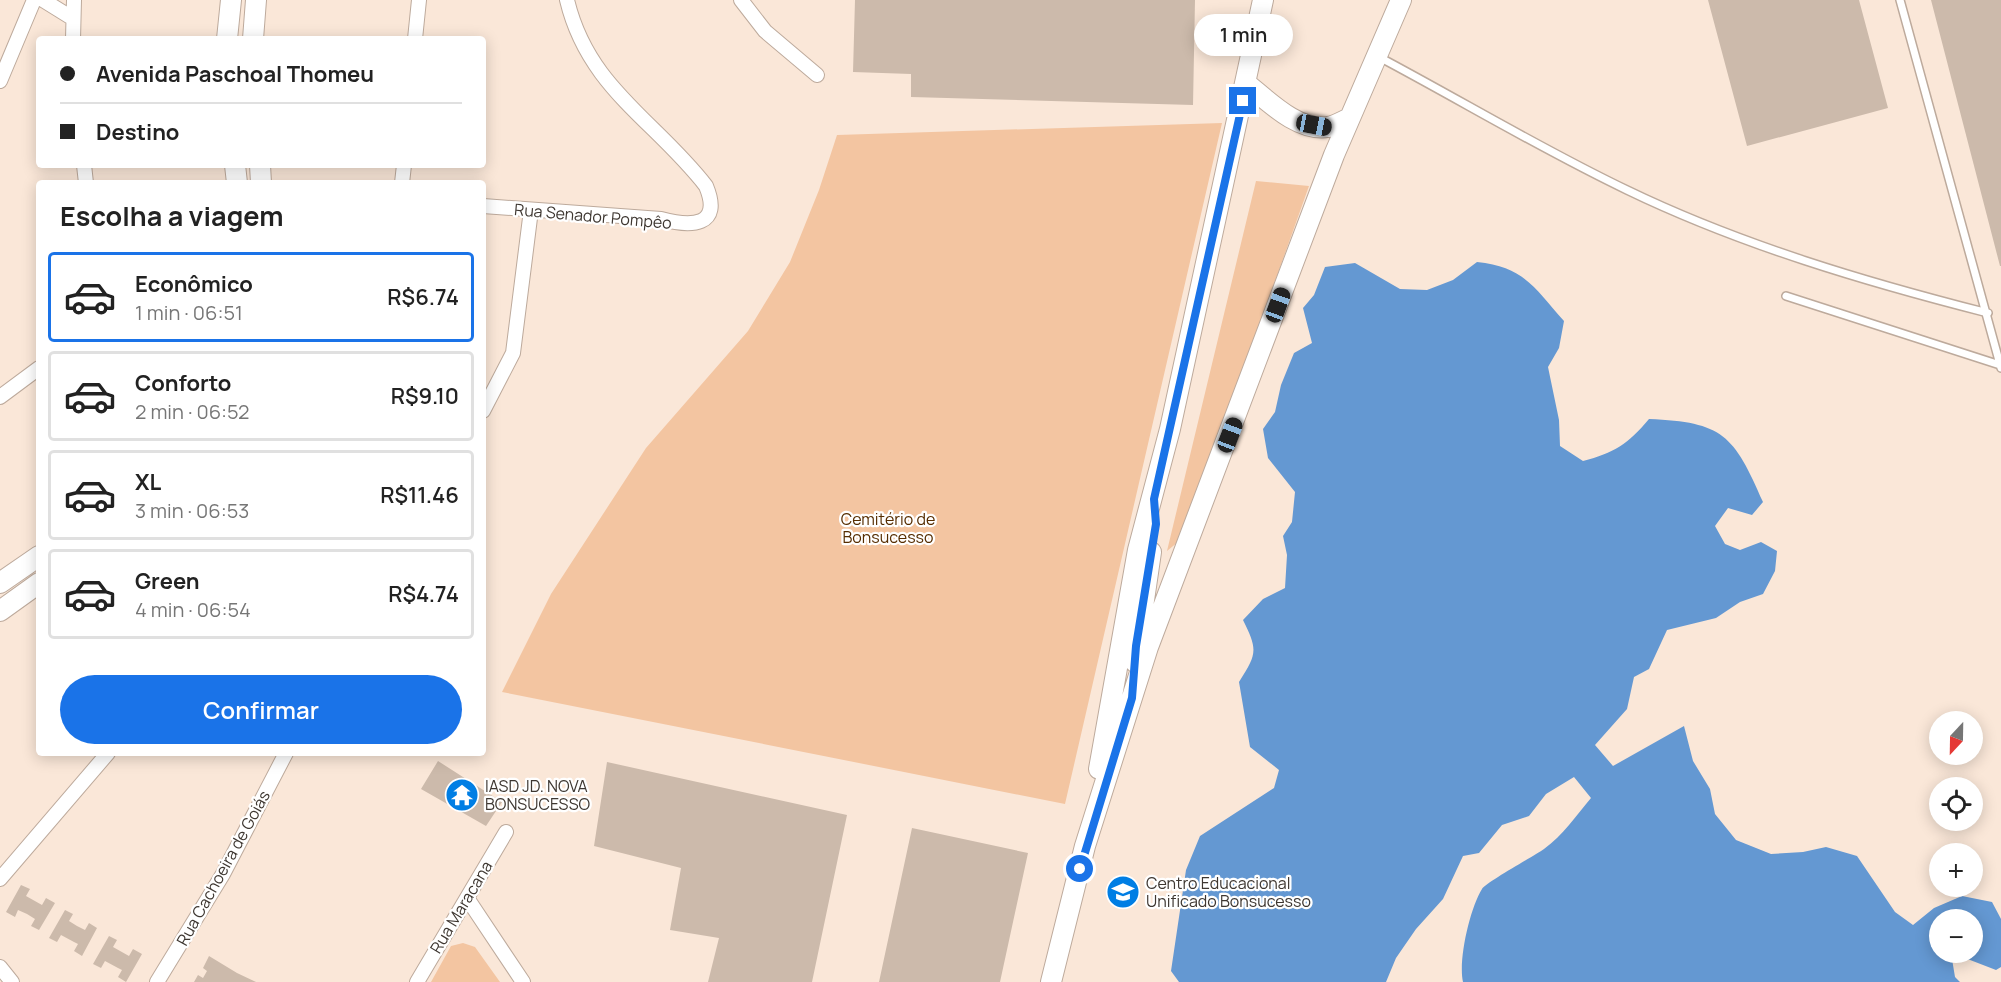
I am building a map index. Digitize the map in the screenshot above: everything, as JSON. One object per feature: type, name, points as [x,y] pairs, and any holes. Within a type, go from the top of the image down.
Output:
[{"type":"main road","points":[[227,36],[231,0]]},
{"type":"main road","points":[[253,36],[256,0]]},
{"type":"main road","points":[[1085,846],[1138,550],[1154,499],[1263,0]]},
{"type":"main road","points":[[1051,982],[1085,846],[1148,647],[1350,118],[1401,0]]},
{"type":"main road","points":[[1246,84],[1279,110],[1301,123],[1327,127],[1350,118]]},
{"type":"main road","points":[[1132,698],[1136,646],[1156,524],[1154,499]]},
{"type":"main road","points":[[0,583],[36,558]]},
{"type":"main road","points":[[0,611],[36,585]]},
{"type":"street","points":[[0,81],[34,0]]},
{"type":"street","points":[[43,0],[72,18]]},
{"type":"street","points":[[73,36],[74,0]]},
{"type":"street","points":[[415,36],[419,0]]},
{"type":"street","name":"Rua Senador Pompêo","points":[[486,206],[662,219],[688,225],[702,222],[708,216],[711,206],[706,186],[602,76],[586,53],[573,27],[567,0]]},
{"type":"street","points":[[741,0],[765,31],[817,75]]},
{"type":"street","points":[[486,405],[513,353],[531,210]]},
{"type":"street","points":[[0,397],[36,371]]},
{"type":"street","points":[[0,879],[105,756]]},
{"type":"street","name":"Rua Cachoeira de Goiás","points":[[157,982],[223,874],[284,756]]},
{"type":"street","name":"Rua Maracana","points":[[417,982],[506,832]]},
{"type":"street","points":[[467,898],[523,982]]},
{"type":"street","points":[[0,967],[12,982]]},
{"type":"lane","points":[[1900,0],[2001,367]]},
{"type":"lane","points":[[1377,56],[1627,190],[1749,241],[1926,297],[1988,313]]},
{"type":"lane","points":[[1786,296],[2001,367]]},
{"type":"green space","name":"Cemitério de Bonsucesso","points":[[1222,123],[1065,804],[502,692],[551,594],[646,448],[748,331],[790,262],[819,190],[837,135]]},
{"type":"green space","points":[[1256,181],[1309,186],[1184,537],[1167,551]]},
{"type":"green space","points":[[463,943],[475,947],[500,982],[431,982],[451,946]]},
{"type":"water","points":[[1477,262],[1506,269],[1517,274],[1536,289],[1564,321],[1559,348],[1548,367],[1559,420],[1560,446],[1583,461],[1603,455],[1620,446],[1649,419],[1694,424],[1723,436],[1734,447],[1753,479],[1763,502],[1752,515],[1728,508],[1715,526],[1725,544],[1740,550],[1761,542],[1777,551],[1775,571],[1763,594],[1740,602],[1716,618],[1667,630],[1649,669],[1634,677],[1627,709],[1595,745],[1613,766],[1684,726],[1693,761],[1710,789],[1715,814],[1736,840],[1771,854],[1803,852],[1826,847],[1857,856],[1895,912],[1913,925],[1929,912],[1929,963],[1953,963],[1955,977],[1960,982],[1463,982],[1462,961],[1466,934],[1473,908],[1482,889],[1544,849],[1575,818],[1591,798],[1574,777],[1546,794],[1529,816],[1502,825],[1479,853],[1463,856],[1443,899],[1416,929],[1396,958],[1386,982],[1179,982],[1171,971],[1186,870],[1200,836],[1274,788],[1279,770],[1250,747],[1239,682],[1249,665],[1253,652],[1251,638],[1243,620],[1263,599],[1285,588],[1287,555],[1283,536],[1292,522],[1295,492],[1268,458],[1263,429],[1275,412],[1281,385],[1294,353],[1312,343],[1303,308],[1314,295],[1325,267],[1355,263],[1400,289],[1427,290],[1453,280]]},
{"type":"water","points":[[1960,897],[1992,902],[2001,919],[2001,967],[1996,970],[1978,963],[1983,963],[1983,909],[1933,909]]},
{"type":"building","points":[[855,0],[1195,0],[1193,105],[911,97],[911,74],[853,72]]},
{"type":"building","points":[[1708,0],[1859,0],[1888,108],[1747,146]]},
{"type":"building","points":[[1931,0],[2001,0],[2001,266],[2000,266]]},
{"type":"building","name":"IASD JD. NOVA BONSUCESSO","points":[[438,761],[502,802],[486,826],[421,789]]},
{"type":"building","points":[[607,762],[847,815],[812,982],[708,982],[719,938],[670,930],[681,868],[594,846]]},
{"type":"building","points":[[912,828],[1028,853],[1000,982],[879,982]]},
{"type":"building","points":[[21,885],[30,889],[26,896],[42,905],[46,898],[55,903],[39,930],[31,926],[35,919],[27,914],[18,910],[15,917],[6,912]]},
{"type":"building","points":[[65,910],[73,914],[69,921],[77,926],[85,930],[89,923],[97,928],[82,956],[74,951],[78,944],[61,935],[57,942],[49,938]]},
{"type":"building","points":[[109,936],[117,940],[113,947],[129,956],[133,949],[142,954],[126,982],[118,977],[122,970],[105,961],[101,968],[93,964]]},
{"type":"building","points":[[209,956],[256,982],[194,982],[198,975],[203,978],[207,971],[203,968]]},
{"type":"place","name":"IASD JD. NOVA BONSUCESSO","points":[[462,795]]},
{"type":"place","name":"Centro Educacional Unificado Bonsucesso","points":[[1123,892]]},
{"type":"route","points":[[1080,869],[1085,846],[1132,698],[1136,646],[1156,524],[1154,499],[1243,101]]}]
